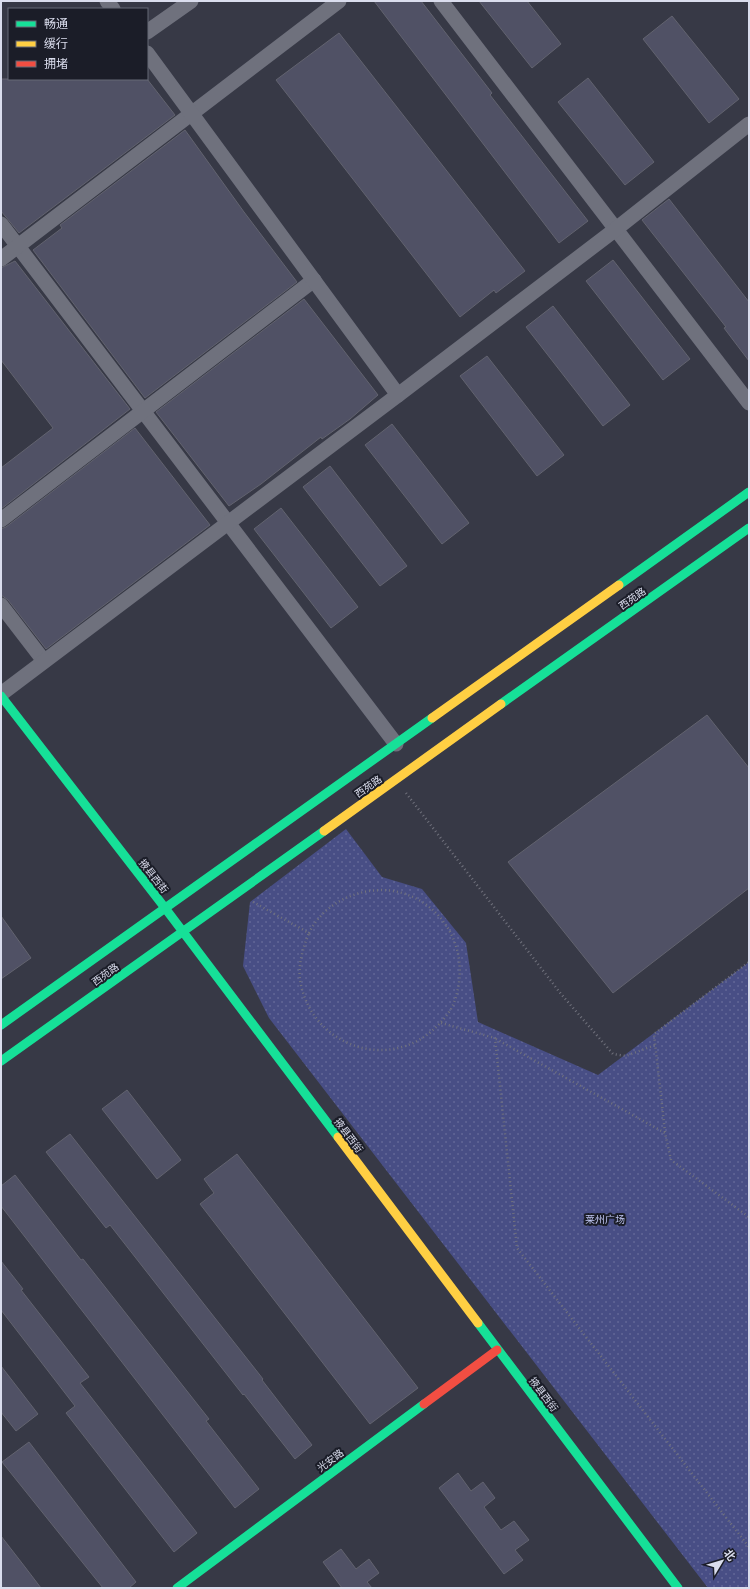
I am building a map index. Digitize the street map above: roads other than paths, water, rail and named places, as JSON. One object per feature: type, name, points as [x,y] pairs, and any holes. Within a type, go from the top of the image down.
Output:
[{"type":"main road","name":"西苑路","points":[[1,1025],[749,492]]},
{"type":"main road","name":"西苑路","points":[[1,1061],[749,528]]},
{"type":"main road","name":"掖县西街","points":[[1,695],[165,908],[678,1588]]},
{"type":"main road","name":"光安路","points":[[176,1588],[497,1350]]},
{"type":"street","points":[[148,31],[191,1]]},
{"type":"street","points":[[1,259],[339,1]]},
{"type":"street","points":[[441,1],[749,403]]},
{"type":"street","points":[[148,54],[398,395]]},
{"type":"street","points":[[1,695],[616,229],[749,124]]},
{"type":"street","points":[[1,224],[396,744]]},
{"type":"street","points":[[1,520],[314,280]]},
{"type":"street","points":[[1,605],[44,661]]},
{"type":"park label","name":"莱州广场","points":[[605,1219]]}]
